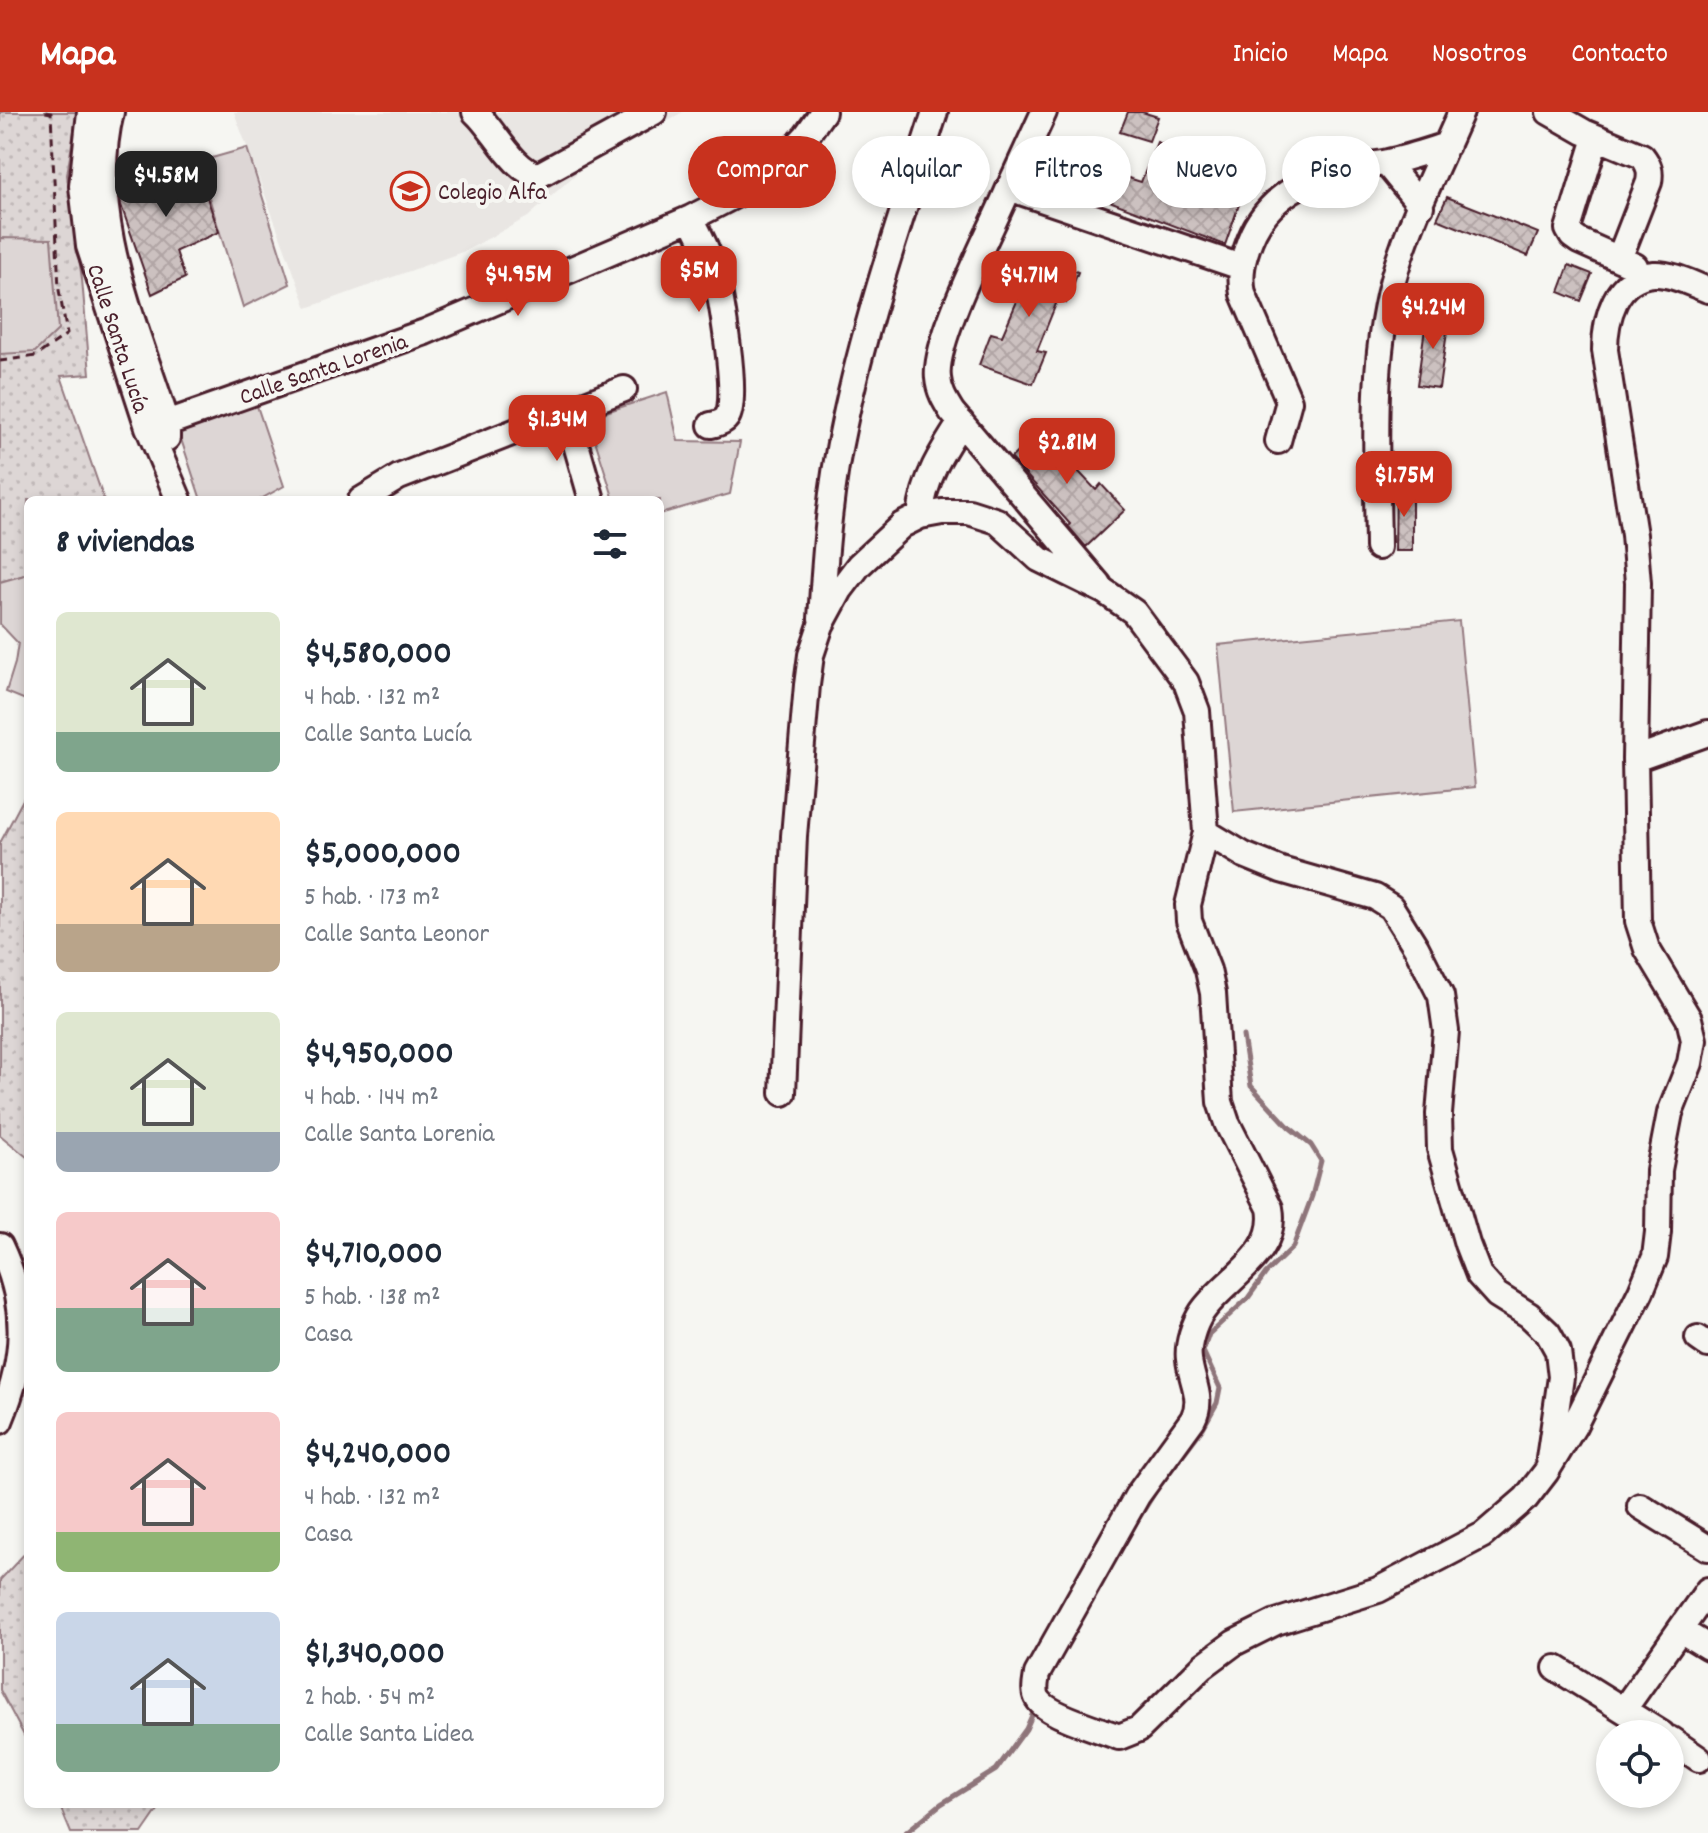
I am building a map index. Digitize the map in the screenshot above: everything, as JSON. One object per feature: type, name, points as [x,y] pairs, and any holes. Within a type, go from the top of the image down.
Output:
[{"type":"street","name":"Calle Santa Lucía","points":[[90,112],[82,186],[89,246],[157,425]]},
{"type":"street","name":"Calle Santa Lucía","points":[[111,112],[103,161],[109,235],[166,465],[178,496]]},
{"type":"street","points":[[475,112],[518,164],[528,173],[539,175],[654,112]]},
{"type":"street","name":"Calle Santa Lorenia","points":[[157,425],[425,332],[691,218],[753,186],[781,163],[823,112]]},
{"type":"street","points":[[821,625],[827,524],[843,426],[880,285],[935,112]]},
{"type":"street","points":[[1033,136],[1044,112]]},
{"type":"street","points":[[1378,547],[1376,423],[1387,304],[1396,268],[1461,112]]},
{"type":"street","points":[[1549,112],[1596,138],[1642,156],[1651,172],[1619,259]]},
{"type":"street","points":[[1596,138],[1568,229],[1572,236],[1654,274],[1708,290]]},
{"type":"street","points":[[1278,441],[1289,401],[1243,294],[1241,267],[1254,228],[1275,203],[1300,183],[1329,172],[1386,163],[1447,145]]},
{"type":"street","points":[[1386,163],[1421,206]]},
{"type":"street","points":[[1006,195],[943,339],[937,377],[942,396],[961,422],[1104,591]]},
{"type":"street","points":[[1068,208],[1241,267]]},
{"type":"street","points":[[691,218],[713,268],[726,326],[729,413],[724,420],[711,425]]},
{"type":"street","points":[[783,1093],[794,836],[807,685],[811,655],[821,625],[840,590],[859,565],[902,525],[920,516],[942,512],[969,512],[997,521],[1039,559],[1104,591],[1134,612],[1186,682],[1197,711],[1206,832],[1188,905],[1189,921],[1208,970],[1213,993],[1220,1102],[1227,1123],[1270,1208],[1273,1221],[1266,1243],[1201,1314],[1193,1333],[1189,1360],[1199,1398],[1198,1409],[1137,1496],[1054,1642],[1037,1674],[1035,1687],[1038,1700],[1051,1710],[1119,1737],[1139,1729],[1203,1666],[1234,1643],[1276,1622],[1378,1590],[1483,1535],[1526,1498],[1574,1426],[1655,1257],[1659,1170],[1670,1113],[1690,1063],[1694,1040],[1689,1019],[1647,949],[1638,921],[1635,759],[1638,583],[1634,535],[1605,350],[1605,326],[1612,304],[1637,279],[1654,274]]},
{"type":"street","points":[[368,496],[399,477],[624,389]]},
{"type":"street","points":[[567,413],[591,496]]},
{"type":"street","points":[[920,516],[923,491],[932,468],[961,422]]},
{"type":"street","points":[[1635,759],[1708,733]]},
{"type":"street","points":[[1206,832],[1244,855],[1281,870],[1375,897],[1391,907],[1416,947],[1441,996],[1446,1031],[1439,1114],[1440,1149],[1467,1244],[1479,1275],[1497,1295],[1529,1315],[1548,1333],[1558,1351],[1561,1377],[1546,1472]]},
{"type":"street","points":[[0,1246],[21,1305],[21,1345],[14,1387],[0,1421]]},
{"type":"street","points":[[1640,1506],[1708,1548]]},
{"type":"street","points":[[1624,1709],[1708,1590]]},
{"type":"street","points":[[1680,1630],[1708,1647]]},
{"type":"street","points":[[1556,1668],[1641,1720]]},
{"type":"street","points":[[1684,1749],[1699,1759]]},
{"type":"path","points":[[0,361],[36,356],[67,334],[59,290],[51,113],[45,112]]},
{"type":"shaded area","points":[[0,112],[77,112],[67,175],[82,279],[90,374],[61,376],[103,496],[24,496],[24,575],[0,582]]},
{"type":"shaded area","name":"Colegio Alfa","points":[[234,112],[683,112],[586,165],[528,217],[465,251],[307,308]]},
{"type":"shaded area","points":[[247,148],[290,284],[243,307],[198,162]]},
{"type":"shaded area","points":[[0,238],[51,239],[58,330],[35,352],[0,354]]},
{"type":"shaded area","points":[[667,392],[678,441],[740,442],[730,494],[664,513],[664,496],[613,496],[588,418]]},
{"type":"shaded area","points":[[255,400],[284,486],[266,496],[200,496],[179,433]]},
{"type":"shaded area","points":[[24,575],[24,699],[6,692],[18,643],[0,624],[0,582]]},
{"type":"shaded area","points":[[1459,621],[1475,787],[1234,812],[1218,645]]},
{"type":"shaded area","points":[[24,798],[24,1155],[0,1135],[0,843]]},
{"type":"shaded area","points":[[24,1554],[24,1735],[0,1690],[0,1580]]},
{"type":"shaded area","points":[[61,1808],[159,1808],[142,1833],[71,1833]]},
{"type":"building","points":[[1128,112],[1158,117],[1147,140],[1120,132]]},
{"type":"building","points":[[176,161],[196,166],[219,232],[176,251],[185,278],[152,294],[121,205],[119,185]]},
{"type":"building","points":[[1147,167],[1147,208],[1238,208],[1225,245],[1127,208],[1131,208],[1131,179],[1141,182]]},
{"type":"building","points":[[1447,197],[1538,233],[1528,256],[1437,219]]},
{"type":"building","points":[[1026,252],[1078,272],[1066,303],[1058,299],[1037,351],[1046,353],[1033,384],[979,365],[991,333],[1002,336],[1021,292],[1012,287]]},
{"type":"building","points":[[1569,265],[1592,274],[1581,301],[1559,292]]},
{"type":"building","points":[[1427,314],[1449,318],[1439,388],[1417,385]]},
{"type":"building","points":[[1047,424],[1068,446],[1063,455],[1096,490],[1101,484],[1125,510],[1086,547],[1068,526],[1070,524],[1011,458]]},
{"type":"building","points":[[1396,487],[1412,487],[1412,551],[1395,551]]},
{"type":"waterway","points":[[1128,1536],[1217,1403],[1220,1388],[1203,1351],[1209,1334],[1248,1298],[1266,1273],[1293,1247],[1321,1161],[1311,1145],[1289,1127],[1251,1086],[1243,1036]]},
{"type":"waterway","points":[[905,1833],[941,1804],[996,1770],[1026,1729],[1036,1706]]},
{"type":"place","name":"Colegio Alfa","points":[[410,191]]}]
